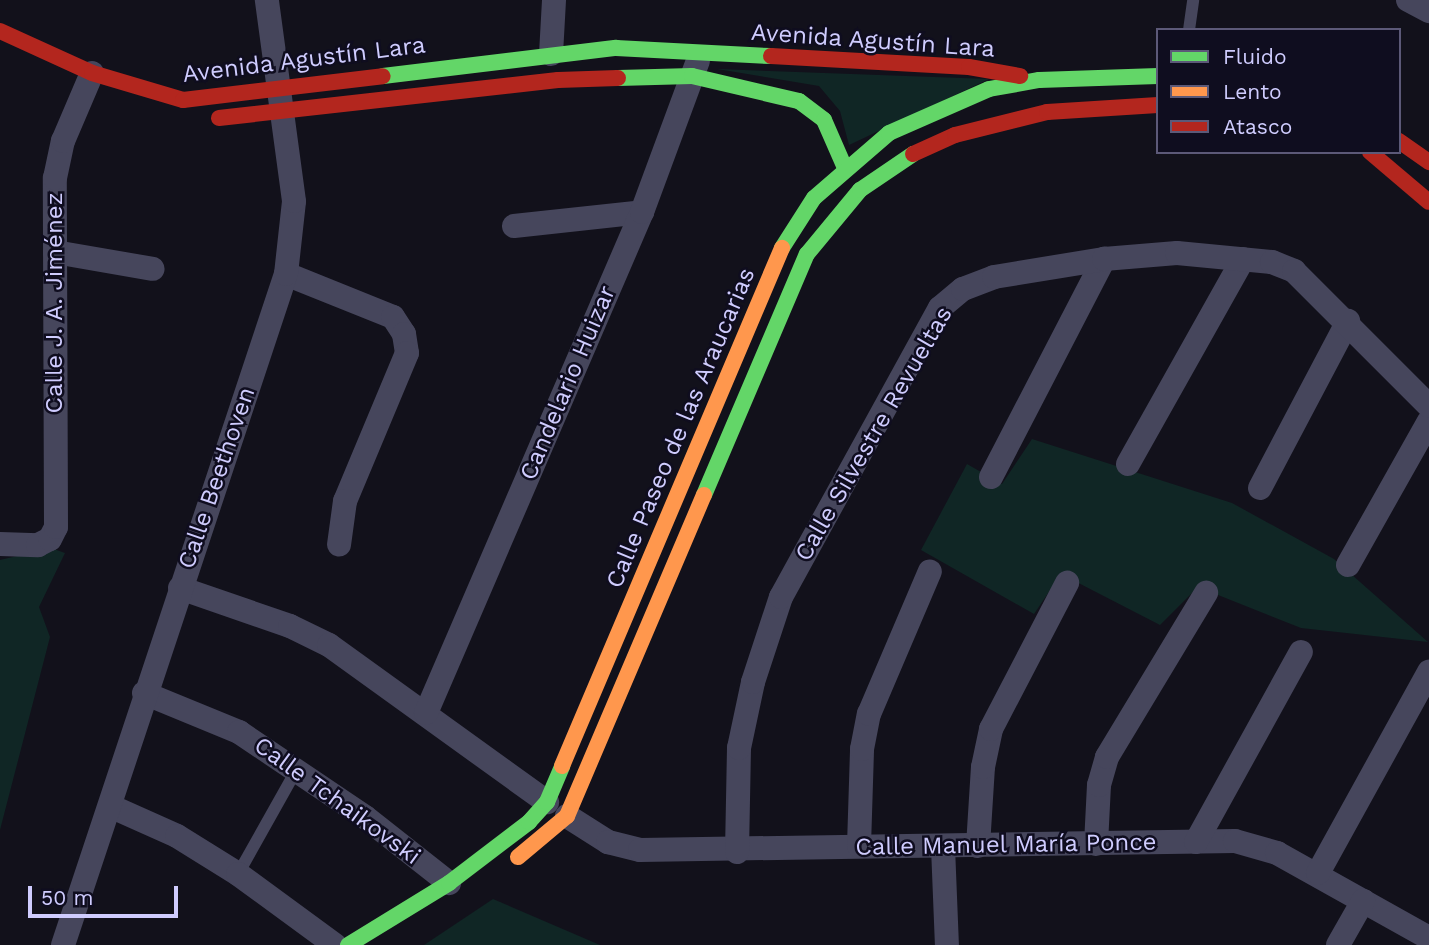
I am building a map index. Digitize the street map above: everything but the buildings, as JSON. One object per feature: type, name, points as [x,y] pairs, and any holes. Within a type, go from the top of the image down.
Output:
[{"type":"main road","points":[[0,31],[92,73],[102,87],[149,108]]},
{"type":"main road","name":"Avenida Agustín Lara","points":[[197,120],[280,97],[551,54],[616,48],[969,67],[1040,80]]},
{"type":"main road","name":"Avenida Agustín Lara","points":[[92,73],[183,100],[280,97],[558,80],[692,76],[799,102],[824,120],[845,168]]},
{"type":"main road","name":"Calle Paseo de las Araucarias","points":[[348,945],[449,883],[529,822],[547,802],[742,337],[787,238],[814,198],[845,168],[889,133],[989,89],[1040,80],[1156,76]]},
{"type":"main road","name":"Calle Paseo de las Araucarias","points":[[509,864],[567,816],[807,254],[860,190],[901,159],[997,121],[1046,112],[1156,105]]},
{"type":"main road","points":[[1401,142],[1429,162]]},
{"type":"main road","points":[[1372,154],[1429,202]]},
{"type":"main road","points":[[742,337],[767,349]]},
{"type":"street","name":"Calle Beethoven","points":[[63,945],[110,806],[144,692],[286,274],[294,201],[267,0]]},
{"type":"street","points":[[551,54],[554,0]]},
{"type":"street","points":[[1408,0],[1429,11]]},
{"type":"street","name":"Candelario Huizar","points":[[426,713],[642,212],[701,51]]},
{"type":"street","name":"Calle J. A. Jiménez","points":[[0,544],[38,545],[50,539],[56,527],[55,178],[63,141],[92,73]]},
{"type":"street","points":[[514,226],[642,212]]},
{"type":"street","points":[[55,252],[153,268]]},
{"type":"street","name":"Calle Silvestre Revueltas","points":[[737,852],[739,748],[753,682],[781,597],[940,308],[962,289],[994,277],[1104,259],[1177,253],[1272,262],[1294,271],[1348,321],[1429,406]]},
{"type":"street","points":[[990,477],[1104,259]]},
{"type":"street","points":[[1128,464],[1243,259]]},
{"type":"street","points":[[286,274],[393,317],[404,334],[407,353],[345,501],[339,545]]},
{"type":"street","points":[[1260,488],[1348,321]]},
{"type":"street","points":[[1348,565],[1429,421]]},
{"type":"street","points":[[859,846],[862,749],[869,714],[930,571]]},
{"type":"street","points":[[978,846],[982,767],[991,729],[1066,583]]},
{"type":"street","points":[[180,588],[290,626],[329,645],[547,802]]},
{"type":"street","points":[[1096,844],[1099,785],[1107,757],[1206,593]]},
{"type":"street","points":[[1196,842],[1301,652]]},
{"type":"street","points":[[1318,873],[1429,672]]},
{"type":"street","name":"Calle Tchaikovski","points":[[144,692],[239,732],[298,769],[449,883]]},
{"type":"street","points":[[110,806],[177,836],[238,874],[335,945]]},
{"type":"street","name":"Calle Manuel María Ponce","points":[[567,816],[608,842],[640,850],[737,852],[859,846],[1196,842],[1255,845],[1318,873],[1363,901],[1427,933]]},
{"type":"street","points":[[943,847],[947,945]]},
{"type":"street","points":[[1338,945],[1363,901]]},
{"type":"lane","points":[[1189,28],[1193,0]]},
{"type":"lane","points":[[238,874],[298,769]]},
{"type":"green space","points":[[717,69],[989,79],[849,145],[840,111],[819,86]]},
{"type":"green space","points":[[1032,439],[1232,503],[1334,559],[1428,642],[1301,628],[1198,587],[1160,625],[1061,574],[1034,614],[921,550],[967,464],[1002,484]]},
{"type":"green space","points":[[51,548],[65,553],[39,607],[50,637],[0,830],[0,560]]},
{"type":"green space","points":[[493,899],[600,945],[424,945]]},
{"type":"traffic: fast","points":[[383,76],[616,48],[771,56]]},
{"type":"traffic: fast","points":[[618,78],[692,76],[799,101],[824,120],[845,168]]},
{"type":"traffic: fast","points":[[782,248],[814,198],[889,133],[989,89],[1039,80],[1156,76]]},
{"type":"traffic: fast","points":[[704,495],[807,254],[860,190],[913,154]]},
{"type":"traffic: fast","points":[[348,945],[449,883],[529,822],[547,802],[562,766]]},
{"type":"traffic: slow","points":[[562,766],[782,248]]},
{"type":"traffic: slow","points":[[518,857],[567,816],[704,495]]},
{"type":"traffic: jam","points":[[0,31],[92,73],[183,100],[383,76]]},
{"type":"traffic: jam","points":[[771,56],[969,67],[1020,76]]},
{"type":"traffic: jam","points":[[219,118],[558,80],[618,78]]},
{"type":"traffic: jam","points":[[913,154],[955,135],[1047,112],[1156,105]]},
{"type":"traffic: jam","points":[[1401,142],[1429,162]]},
{"type":"traffic: jam","points":[[1372,154],[1429,202]]}]
